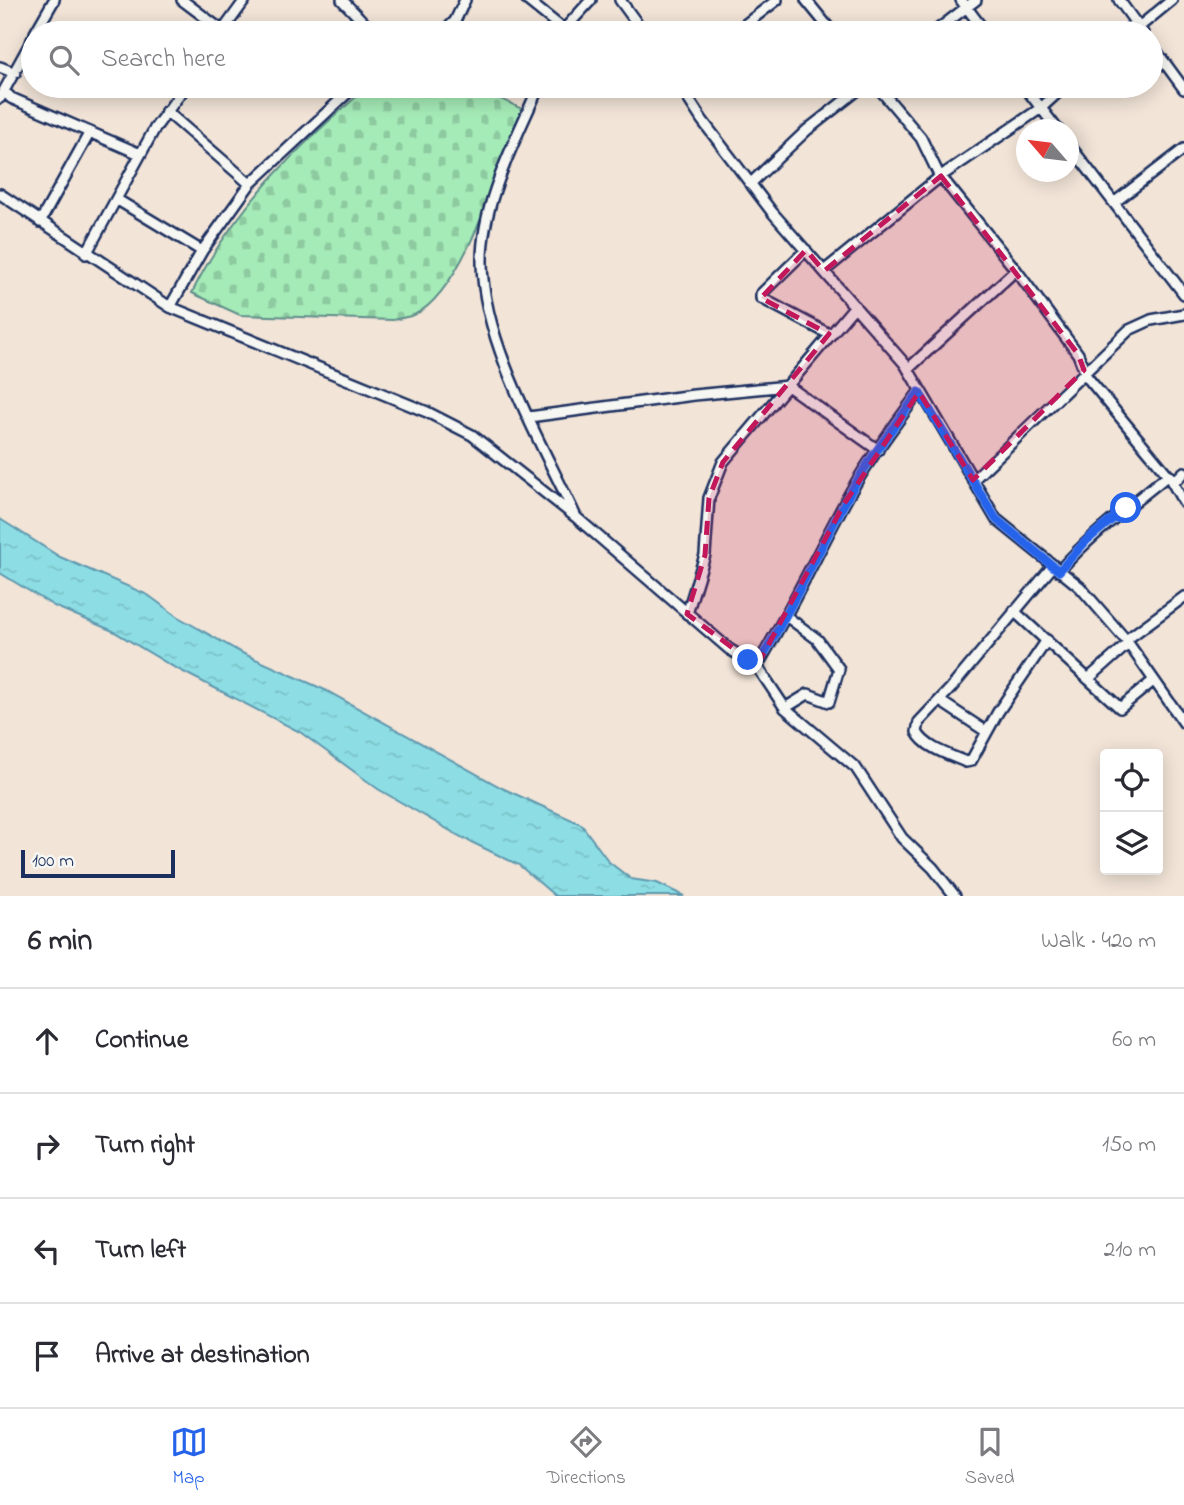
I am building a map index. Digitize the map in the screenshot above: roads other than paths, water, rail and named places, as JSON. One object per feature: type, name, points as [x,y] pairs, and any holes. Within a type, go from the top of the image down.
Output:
[{"type":"street","points":[[42,21],[54,0]]},
{"type":"street","points":[[182,0],[208,21]]},
{"type":"street","points":[[230,21],[245,0]]},
{"type":"street","points":[[342,0],[362,21]]},
{"type":"street","points":[[455,21],[465,0]]},
{"type":"street","points":[[527,0],[551,21]]},
{"type":"street","points":[[573,21],[590,0]]},
{"type":"street","points":[[620,0],[635,21]]},
{"type":"street","points":[[750,21],[777,0]]},
{"type":"street","points":[[806,0],[823,21]]},
{"type":"street","points":[[946,21],[964,4],[976,0]]},
{"type":"street","points":[[1118,0],[1134,21]]},
{"type":"street","points":[[1147,21],[1172,0]]},
{"type":"street","points":[[964,4],[977,21]]},
{"type":"street","points":[[1163,60],[1184,89]]},
{"type":"street","points":[[21,61],[2,95],[140,154]]},
{"type":"street","points":[[0,67],[15,73]]},
{"type":"street","points":[[86,254],[140,154],[176,98]]},
{"type":"street","points":[[170,307],[202,251],[250,184],[342,98]]},
{"type":"street","points":[[534,98],[497,188],[487,221],[482,262],[493,325],[528,417],[577,518]]},
{"type":"street","points":[[689,98],[750,184],[908,369],[919,392],[1003,527],[1080,587],[1127,642],[1184,723]]},
{"type":"street","points":[[750,184],[807,130],[848,98]]},
{"type":"street","points":[[887,98],[920,138],[941,176],[1016,270],[1078,354],[1084,370],[1122,423],[1168,475],[1184,503]]},
{"type":"street","points":[[1034,98],[1050,119]]},
{"type":"street","points":[[824,271],[941,176],[1051,98]]},
{"type":"street","points":[[166,111],[250,184]]},
{"type":"street","points":[[40,222],[90,132]]},
{"type":"street","points":[[1115,202],[1184,149]]},
{"type":"street","points":[[1079,156],[1184,294]]},
{"type":"street","points":[[0,194],[86,254],[170,307],[439,417],[472,435],[577,518],[729,649],[757,666],[785,708],[856,768],[902,838],[933,868],[956,896]]},
{"type":"street","points":[[116,199],[202,251]]},
{"type":"street","points":[[806,250],[776,276],[761,294],[761,298],[771,306],[829,334]]},
{"type":"street","points":[[908,369],[1016,270]]},
{"type":"street","points":[[687,614],[705,555],[709,498],[723,462],[855,306]]},
{"type":"street","points":[[973,480],[1084,370],[1129,330],[1151,320],[1184,314]]},
{"type":"street","points":[[528,417],[694,395],[788,386],[878,450]]},
{"type":"street","points":[[757,666],[844,504],[919,392]]},
{"type":"street","points":[[1168,475],[1177,480],[1184,472]]},
{"type":"street","points":[[1046,640],[969,762],[930,746],[917,732],[919,722],[940,701],[1014,611],[1087,540],[1168,475]]},
{"type":"street","points":[[1088,679],[1127,642],[1184,597]]},
{"type":"street","points":[[1014,611],[1123,708],[1153,681]]},
{"type":"street","points":[[785,708],[808,694],[828,702],[839,669],[817,639],[786,615]]},
{"type":"street","points":[[940,701],[988,732]]},
{"type":"water","points":[[0,519],[60,557],[148,595],[178,617],[242,653],[325,690],[502,788],[581,824],[609,862],[631,879],[657,883],[684,896],[555,896],[519,865],[463,838],[378,789],[300,732],[172,666],[113,631],[54,606],[0,573]]}]
